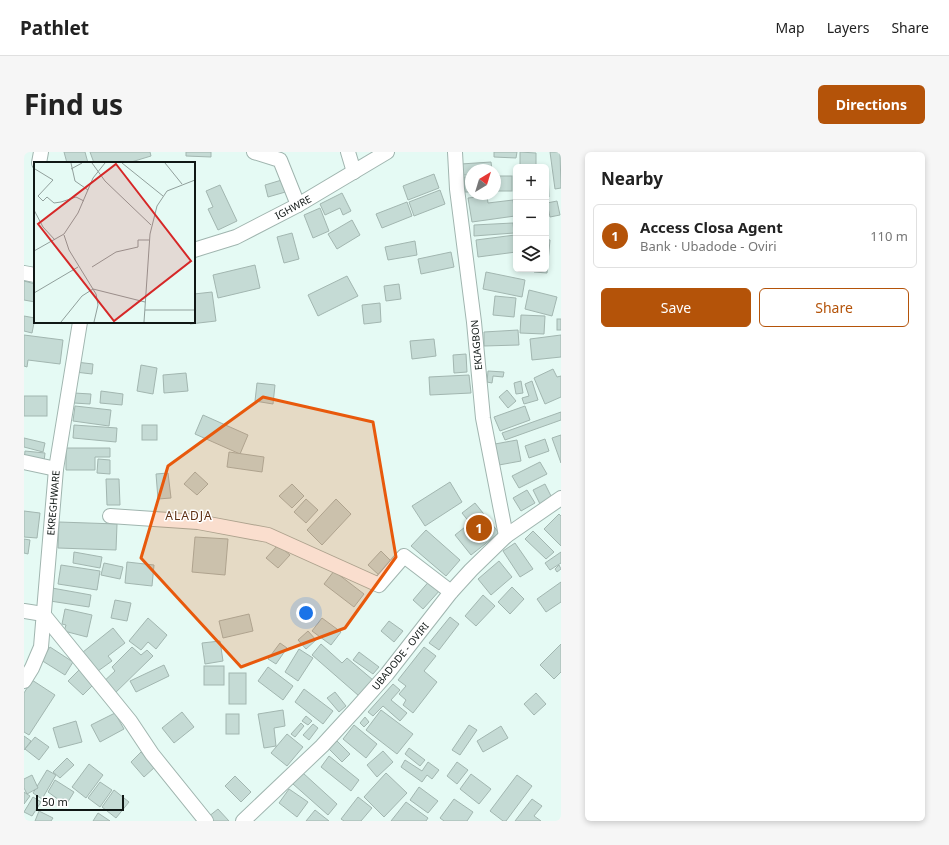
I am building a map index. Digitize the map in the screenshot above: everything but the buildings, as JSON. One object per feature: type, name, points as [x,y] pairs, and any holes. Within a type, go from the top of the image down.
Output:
[{"type":"street","points":[[39,162],[41,152]]},
{"type":"street","points":[[254,152],[280,160],[298,206]]},
{"type":"street","points":[[348,152],[354,172]]},
{"type":"street","name":"IGHWRE","points":[[195,250],[236,237],[298,206],[387,152]]},
{"type":"street","name":"EKIAGBON","points":[[455,152],[457,189],[474,322],[483,418],[506,536]]},
{"type":"street","points":[[24,273],[34,275]]},
{"type":"street","name":"EKREGHWARE","points":[[24,681],[32,668],[40,647],[56,469],[80,323]]},
{"type":"street","points":[[24,462],[56,469]]},
{"type":"street","name":"UBADODE - OVIRI","points":[[243,821],[322,746],[387,674],[451,592],[506,536],[561,498]]},
{"type":"street","points":[[110,516],[198,522],[268,535],[379,585],[404,556],[451,592]]},
{"type":"street","points":[[24,611],[43,614],[130,721],[152,754],[206,821]]},
{"type":"highlighted area","points":[[263,397],[373,422],[396,557],[345,628],[241,667],[141,558],[168,466]]},
{"type":"place","name":"Access Closa Agent","points":[[479,528]]},
{"type":"district","name":"ALADJA","points":[[189,515]]}]
